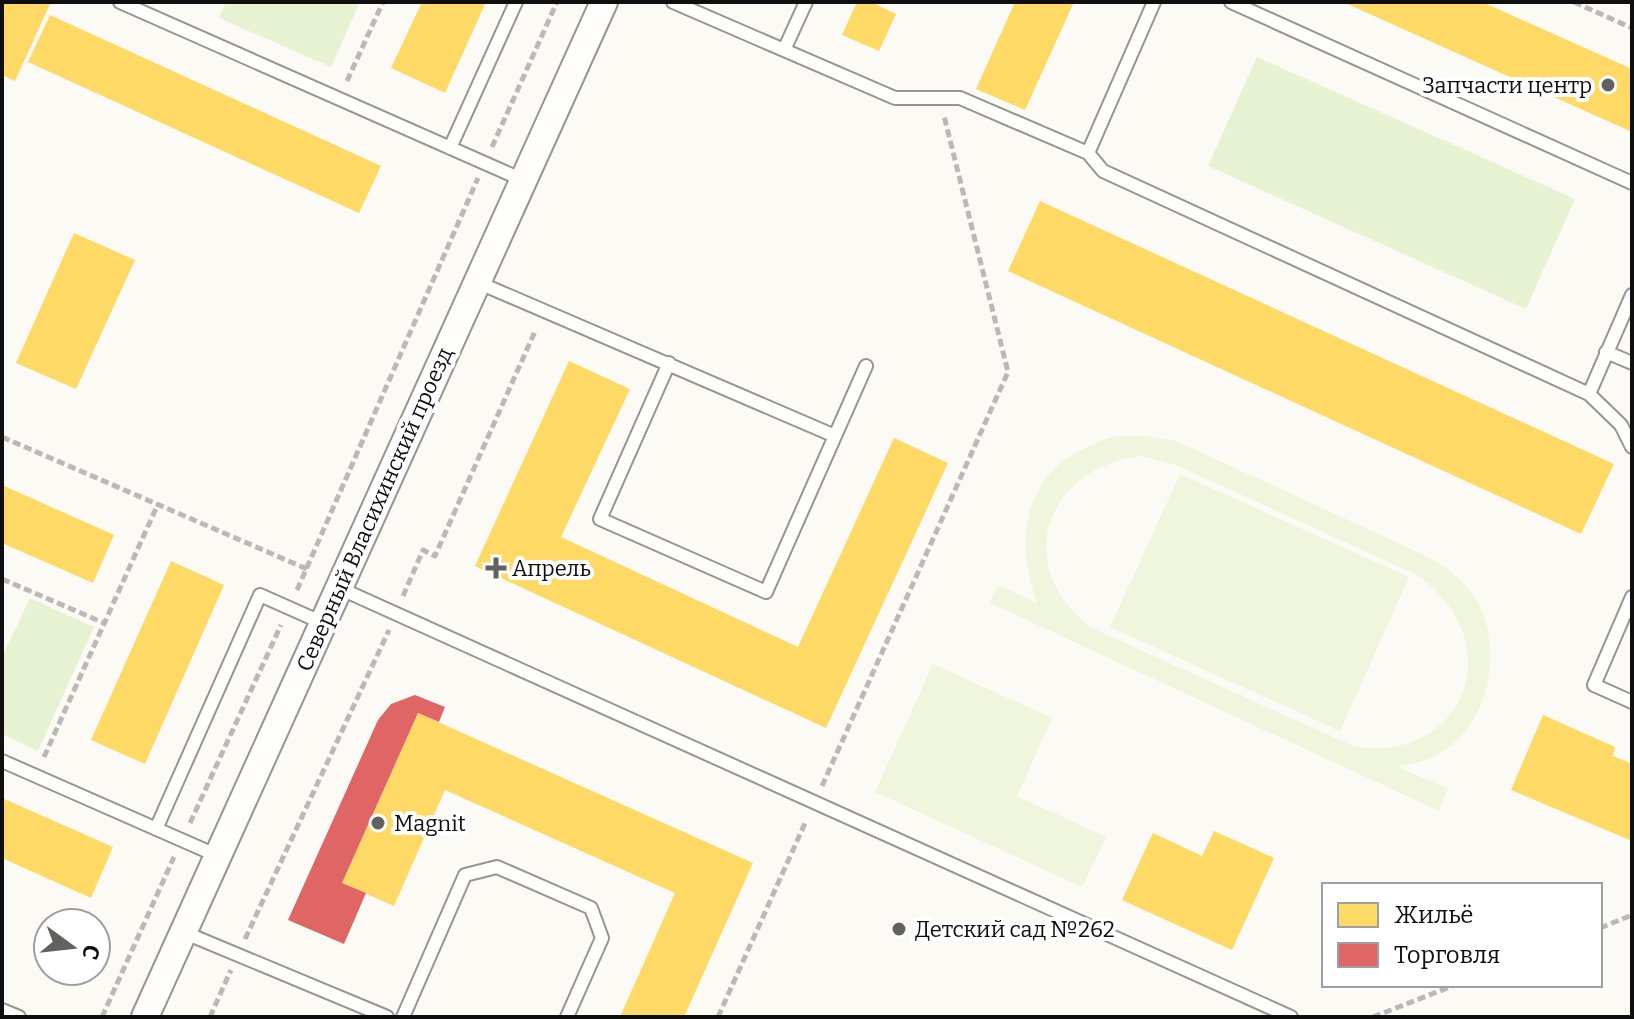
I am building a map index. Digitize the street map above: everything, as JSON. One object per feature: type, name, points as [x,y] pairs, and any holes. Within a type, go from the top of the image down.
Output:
[{"type":"street","name":"Северный Власихинский проезд","points":[[145,1017],[604,2]]},
{"type":"lane","points":[[120,2],[523,180]]},
{"type":"lane","points":[[450,148],[516,2]]},
{"type":"lane","points":[[673,2],[895,98],[960,98],[1088,153],[1103,171],[1589,394],[1621,425],[1632,447]]},
{"type":"lane","points":[[784,50],[806,2]]},
{"type":"lane","points":[[1088,153],[1154,2]]},
{"type":"lane","points":[[1231,2],[1632,183]]},
{"type":"lane","points":[[477,282],[835,436]]},
{"type":"lane","points":[[1589,394],[1632,295]]},
{"type":"lane","points":[[1606,352],[1632,363]]},
{"type":"lane","points":[[669,363],[600,519],[766,592],[866,366]]},
{"type":"lane","points":[[339,588],[1291,1017]]},
{"type":"lane","points":[[156,829],[260,595],[323,623]]},
{"type":"lane","points":[[1632,597],[1594,685],[1632,702]]},
{"type":"lane","points":[[2,761],[218,856]]},
{"type":"lane","points":[[403,1017],[465,875],[497,867],[591,908],[602,938],[567,1017]]},
{"type":"lane","points":[[183,932],[387,1017]]},
{"type":"lane","points":[[2,1010],[19,1017]]},
{"type":"path","points":[[339,99],[383,2]]},
{"type":"path","points":[[102,1017],[307,569],[557,2]]},
{"type":"path","points":[[1574,2],[1632,28]]},
{"type":"path","points":[[718,1017],[1008,372],[939,98]]},
{"type":"path","points":[[210,1017],[423,550],[435,556],[544,310]]},
{"type":"path","points":[[2,437],[307,569]]},
{"type":"path","points":[[35,776],[158,504]]},
{"type":"path","points":[[2,579],[104,623]]},
{"type":"path","points":[[388,630],[402,636]]},
{"type":"path","points":[[793,812],[821,825]]},
{"type":"path","points":[[1602,927],[1632,915]]},
{"type":"path","points":[[1373,1017],[1450,987]]},
{"type":"green space","points":[[226,2],[360,2],[331,67],[219,18]]},
{"type":"green space","points":[[1257,57],[1575,199],[1526,309],[1208,166]]},
{"type":"green space","points":[[1117,436],[1147,436],[1176,441],[1420,553],[1439,563],[1464,584],[1477,601],[1488,631],[1489,675],[1484,696],[1463,734],[1447,749],[1425,760],[1398,767],[1448,789],[1439,811],[990,603],[998,585],[1037,603],[1026,547],[1027,522],[1034,498],[1047,478],[1064,461],[1088,447]],"holes":[[[1141,456],[1176,465],[1415,574],[1445,601],[1462,631],[1468,662],[1463,692],[1448,718],[1424,737],[1392,747],[1353,746],[1094,629],[1068,605],[1052,579],[1046,552],[1049,525],[1061,501],[1080,480],[1107,464]]]},
{"type":"green space","points":[[1180,474],[1409,577],[1340,731],[1110,627]]},
{"type":"green space","points":[[30,598],[94,627],[38,751],[2,734],[2,657]]},
{"type":"green space","points":[[933,664],[1052,718],[1017,796],[1106,837],[1082,887],[875,792]]},
{"type":"building: Жильё","points":[[2,2],[51,2],[15,81],[2,75]]},
{"type":"building: Жильё","points":[[422,2],[486,2],[445,93],[391,68]]},
{"type":"building: Жильё","points":[[857,2],[871,2],[896,14],[879,51],[842,35]]},
{"type":"building: Жильё","points":[[1015,2],[1074,2],[1025,110],[976,89]]},
{"type":"building: Жильё","points":[[1343,2],[1482,2],[1632,69],[1632,132]]},
{"type":"building: Жильё","points":[[50,15],[381,166],[359,213],[28,62]]},
{"type":"building: Жильё","points":[[1040,201],[1614,464],[1581,534],[1008,271]]},
{"type":"building: Жильё","points":[[74,233],[135,260],[76,389],[16,363]]},
{"type":"building: Жильё","points":[[569,361],[630,389],[561,537],[798,647],[894,438],[948,463],[826,728],[475,566]]},
{"type":"building: Жильё","points":[[2,485],[114,535],[93,583],[2,543]]},
{"type":"building: Жильё","points":[[171,561],[224,585],[145,764],[91,740]]},
{"type":"building: Жильё","points":[[418,713],[753,863],[684,1017],[620,1017],[675,893],[445,790],[394,906],[342,883]]},
{"type":"building: Жильё","points":[[1543,715],[1615,747],[1613,756],[1632,764],[1632,841],[1511,790]]},
{"type":"building: Жильё","points":[[2,798],[113,847],[91,898],[2,858]]},
{"type":"building: Жильё","points":[[1214,831],[1274,858],[1232,950],[1122,900],[1153,833],[1202,856]]},
{"type":"building: Торговля","points":[[415,695],[445,707],[439,722],[418,713],[342,883],[366,893],[344,944],[288,920],[378,720],[391,704]]},
{"type":"place","name":"Запчасти центр","points":[[1608,85]]},
{"type":"place","name":"Апрель","points":[[496,568]]},
{"type":"place","name":"Magnit","points":[[378,823]]},
{"type":"place","name":"Детский сад №262","points":[[899,929]]}]
